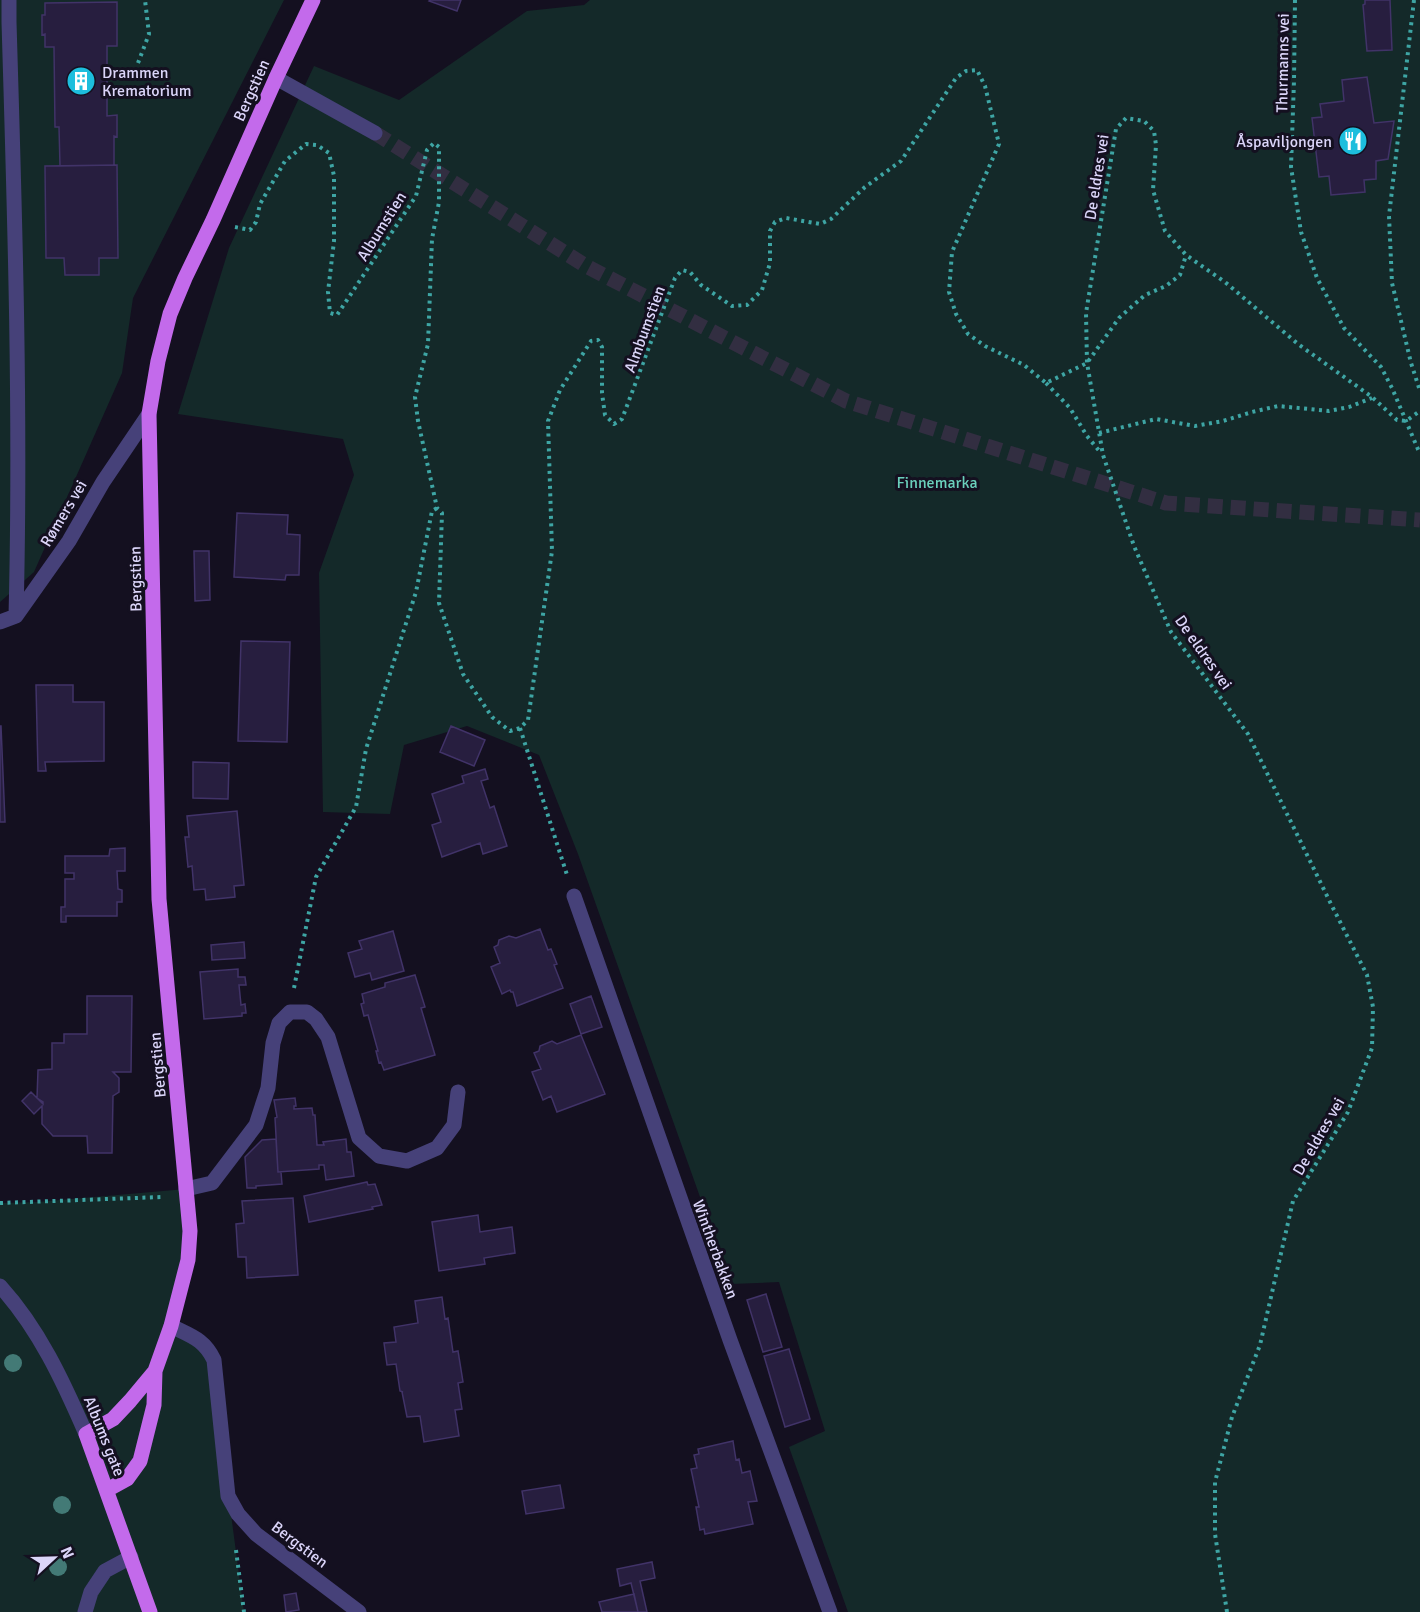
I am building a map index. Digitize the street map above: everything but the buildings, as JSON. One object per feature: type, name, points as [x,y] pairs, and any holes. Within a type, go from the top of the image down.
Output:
[{"type":"main road","name":"Bergstien","points":[[107,1490],[127,1479],[140,1461],[154,1405],[155,1371],[171,1326],[188,1260],[190,1231],[159,899],[149,414],[158,361],[170,314],[313,0]]},
{"type":"main road","name":"Bergstien","points":[[86,1434],[113,1419],[155,1371]]},
{"type":"main road","name":"Albums gate","points":[[86,1434],[150,1612]]},
{"type":"street","points":[[0,622],[16,616],[19,508],[16,234],[4,22],[9,0]]},
{"type":"street","points":[[276,78],[375,133]]},
{"type":"street","points":[[0,234],[16,234]]},
{"type":"street","name":"Rømers vei","points":[[16,616],[69,541],[103,482],[149,414]]},
{"type":"street","name":"Wintherbakken","points":[[574,896],[687,1219],[830,1612]]},
{"type":"street","points":[[187,1192],[213,1183],[256,1125],[268,1088],[273,1043],[279,1023],[290,1012],[307,1012],[316,1019],[328,1037],[359,1138],[379,1156],[406,1161],[437,1148],[454,1125],[458,1092]]},
{"type":"street","name":"Albums gate","points":[[0,1286],[28,1320],[50,1356],[86,1434]]},
{"type":"street","name":"Bergstien","points":[[171,1326],[201,1341],[209,1349],[214,1360],[228,1496],[238,1514],[256,1534],[359,1612]]},
{"type":"street","points":[[85,1612],[92,1592],[105,1571],[131,1557]]},
{"type":"path","points":[[138,63],[149,34],[145,0]]},
{"type":"path","name":"Thurmanns vei","points":[[1294,0],[1291,167],[1301,232],[1317,278],[1344,328],[1381,367],[1420,454]]},
{"type":"path","points":[[1414,0],[1389,216],[1392,283],[1420,391]]},
{"type":"path","name":"Almbumstien","points":[[520,728],[528,720],[552,551],[548,421],[560,390],[583,351],[591,341],[598,340],[602,348],[602,393],[605,415],[614,424],[622,419],[675,278],[682,270],[690,272],[701,285],[732,306],[747,305],[762,290],[770,263],[770,231],[775,222],[786,218],[820,224],[831,219],[865,187],[901,161],[956,78],[966,71],[976,70],[985,86],[999,144],[952,252],[949,292],[956,314],[968,334],[984,346],[1023,365],[1046,383]]},
{"type":"path","name":"De eldres vei","points":[[1227,1612],[1215,1534],[1215,1482],[1232,1417],[1260,1345],[1293,1201],[1348,1112],[1372,1048],[1373,1007],[1367,975],[1248,734],[1171,632],[1134,546],[1103,455],[1087,363],[1086,314],[1116,129],[1126,118],[1144,121],[1154,131],[1153,190],[1165,231],[1186,255],[1225,282],[1298,344],[1372,397],[1397,420],[1406,420]]},
{"type":"path","name":"Albumstien","points":[[213,220],[250,230],[256,222],[260,204],[285,161],[306,144],[317,145],[329,153],[333,176],[334,242],[328,292],[330,313],[337,315],[416,196],[427,150],[434,143],[439,147],[439,202],[432,239],[428,344],[415,397],[437,508]]},
{"type":"path","points":[[1103,455],[1087,436],[1070,408],[1046,383],[1087,363],[1119,318],[1145,295],[1166,286],[1180,274],[1186,255]]},
{"type":"path","points":[[1099,433],[1156,419],[1195,426],[1278,406],[1329,411],[1349,407],[1372,397]]},
{"type":"path","points":[[1406,420],[1420,411]]},
{"type":"path","points":[[290,1012],[316,877],[356,807],[366,748],[416,592],[432,511],[437,508],[442,513],[439,603],[463,674],[492,717],[510,731],[520,728],[574,896]]},
{"type":"path","points":[[0,1203],[187,1192]]},
{"type":"path","points":[[234,1542],[244,1612]]},
{"type":"green space","points":[[0,0],[284,0],[133,298],[122,373],[34,572],[0,602]]},
{"type":"green space","name":"Finnemarka","points":[[590,0],[1420,0],[1420,1612],[848,1612],[789,1447],[825,1431],[779,1282],[731,1284],[578,854],[539,755],[467,726],[404,745],[390,814],[323,812],[319,573],[354,475],[343,439],[178,414],[229,248],[314,66],[399,100],[527,11],[584,5]]},
{"type":"green space","points":[[186,1189],[190,1231],[171,1326],[209,1349],[244,1612],[0,1612],[0,1203]]},
{"type":"tunnel","points":[[375,133],[586,266],[846,401],[1166,503],[1420,520]]},
{"type":"place","name":"Drammen Krematorium","points":[[81,81]]},
{"type":"place","name":"Åspaviljongen","points":[[1353,141]]}]
